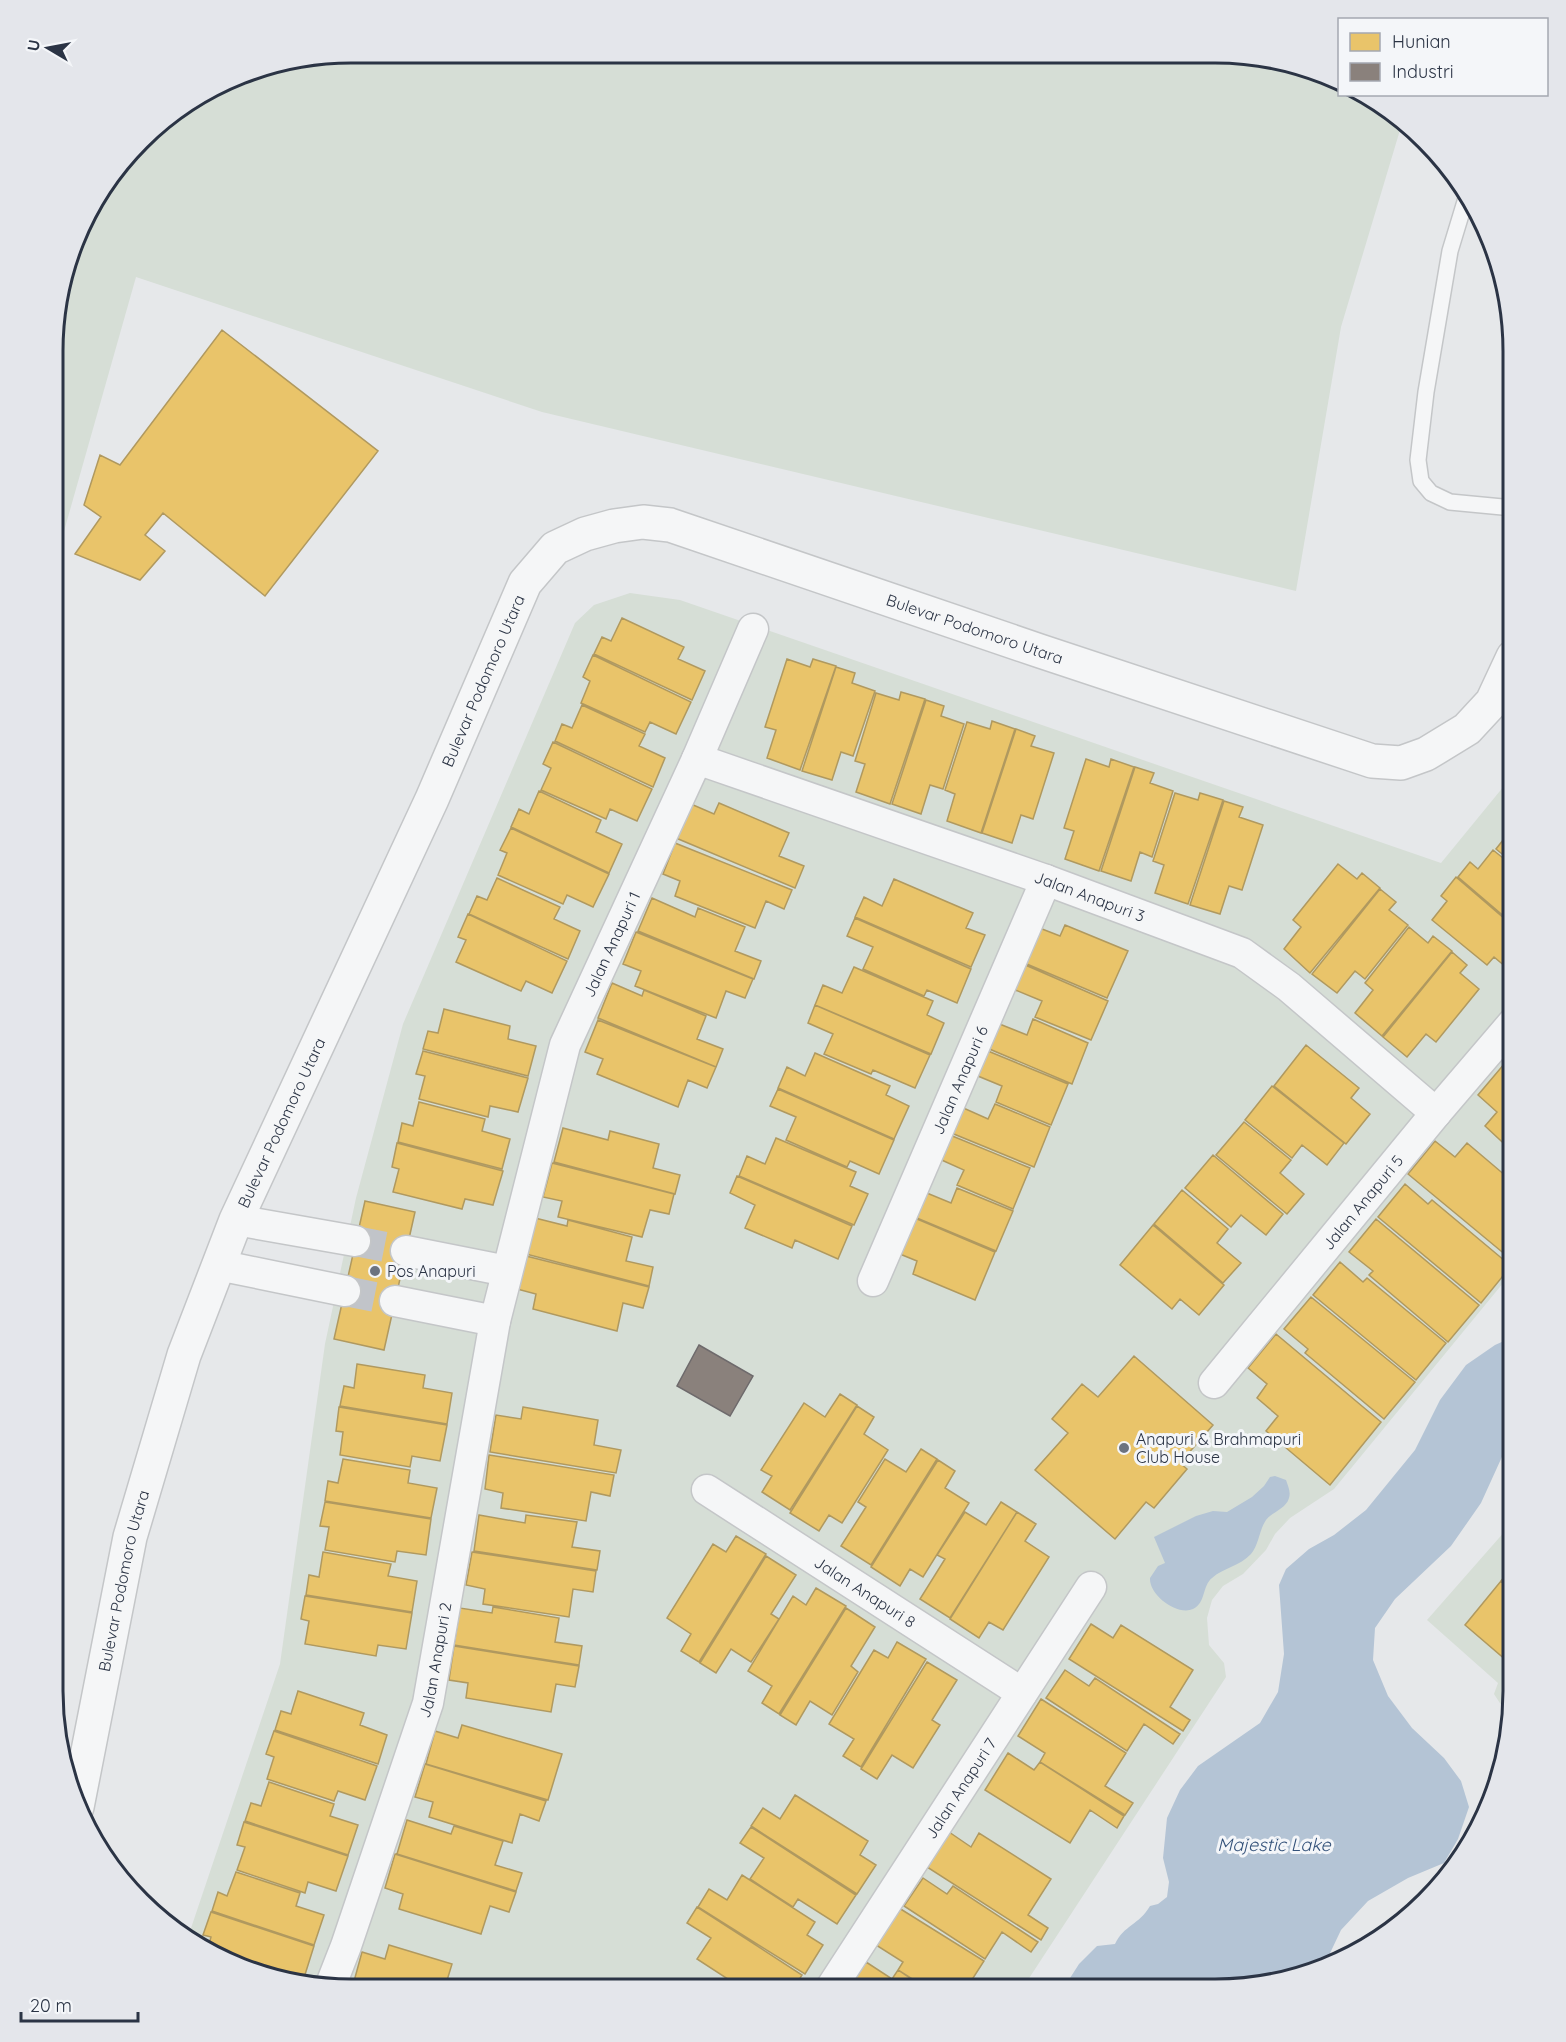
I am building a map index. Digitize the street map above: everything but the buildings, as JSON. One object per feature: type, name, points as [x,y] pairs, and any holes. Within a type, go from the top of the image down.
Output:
[{"type":"street","name":"Bulevar Podomoro Utara","points":[[80,1789],[130,1537],[184,1355],[218,1265],[236,1220],[432,799],[525,583],[555,548],[585,534],[614,526],[643,522],[670,525],[1051,655],[1372,761],[1401,763],[1426,754],[1467,729],[1492,702],[1503,678]]},
{"type":"street","name":"Jalan Anapuri 1","points":[[495,1321],[565,1045],[697,759],[753,629]]},
{"type":"street","name":"Jalan Anapuri 3","points":[[697,759],[1046,880],[1242,953],[1297,994],[1436,1113]]},
{"type":"street","name":"Jalan Anapuri 6","points":[[873,1281],[1046,880]]},
{"type":"street","name":"Jalan Anapuri 5","points":[[1214,1383],[1503,1035]]},
{"type":"street","points":[[236,1220],[355,1241]]},
{"type":"street","points":[[406,1251],[507,1271]]},
{"type":"street","points":[[218,1265],[345,1291]]},
{"type":"street","points":[[395,1301],[495,1321]]},
{"type":"street","name":"Jalan Anapuri 2","points":[[333,1978],[428,1703],[495,1321]]},
{"type":"street","name":"Jalan Anapuri 8","points":[[707,1490],[1022,1693]]},
{"type":"street","name":"Jalan Anapuri 7","points":[[837,1979],[1091,1587]]},
{"type":"lane","points":[[1464,206],[1450,250],[1438,318],[1426,392],[1418,460],[1419,471],[1421,481],[1431,493],[1450,502],[1503,507]]},
{"type":"shaded area","points":[[351,63],[1215,63],[1253,65],[1308,78],[1338,91],[1338,96],[1348,96],[1359,102],[1400,130],[1341,327],[1296,591],[542,412],[136,277],[63,535],[65,313],[78,258],[85,241],[112,191],[147,147],[161,134],[207,102],[258,78],[313,65]]},
{"type":"shaded area","points":[[630,593],[680,600],[1441,863],[1503,787],[1503,1283],[1334,1489],[1290,1518],[1275,1534],[1266,1550],[1243,1574],[1223,1586],[1212,1600],[1207,1618],[1209,1645],[1224,1663],[1226,1677],[1029,1979],[351,1979],[313,1977],[258,1964],[224,1949],[190,1930],[280,1664],[325,1344],[356,1198],[403,1024],[575,623],[594,605]]},
{"type":"shaded area","points":[[1503,1533],[1502,1707],[1494,1694],[1498,1683],[1427,1620]]},
{"type":"water","name":"Majestic Lake","points":[[1503,1341],[1503,1455],[1481,1503],[1451,1546],[1395,1599],[1375,1628],[1373,1660],[1388,1696],[1412,1728],[1444,1758],[1461,1781],[1469,1807],[1458,1839],[1444,1863],[1408,1878],[1368,1901],[1341,1930],[1329,1955],[1308,1964],[1253,1977],[1069,1979],[1079,1964],[1097,1946],[1115,1944],[1150,1906],[1158,1904],[1167,1897],[1169,1882],[1163,1858],[1167,1818],[1180,1790],[1198,1766],[1260,1723],[1278,1692],[1284,1654],[1279,1585],[1286,1569],[1309,1549],[1334,1535],[1366,1510],[1415,1450],[1440,1400],[1466,1365]]},
{"type":"water","points":[[1275,1476],[1286,1480],[1289,1498],[1285,1505],[1266,1520],[1251,1554],[1212,1578],[1200,1603],[1193,1609],[1179,1610],[1165,1603],[1154,1591],[1150,1578],[1158,1566],[1165,1563],[1154,1537],[1196,1516],[1213,1511],[1227,1512],[1252,1497],[1270,1477]]},
{"type":"tunnel","points":[[355,1241],[406,1251]]},
{"type":"tunnel","points":[[345,1291],[395,1301]]},
{"type":"place","name":"Pos Anapuri","points":[[375,1271]]},
{"type":"place","name":"Anapuri & Brahmapuri Club House","points":[[1124,1448]]}]
